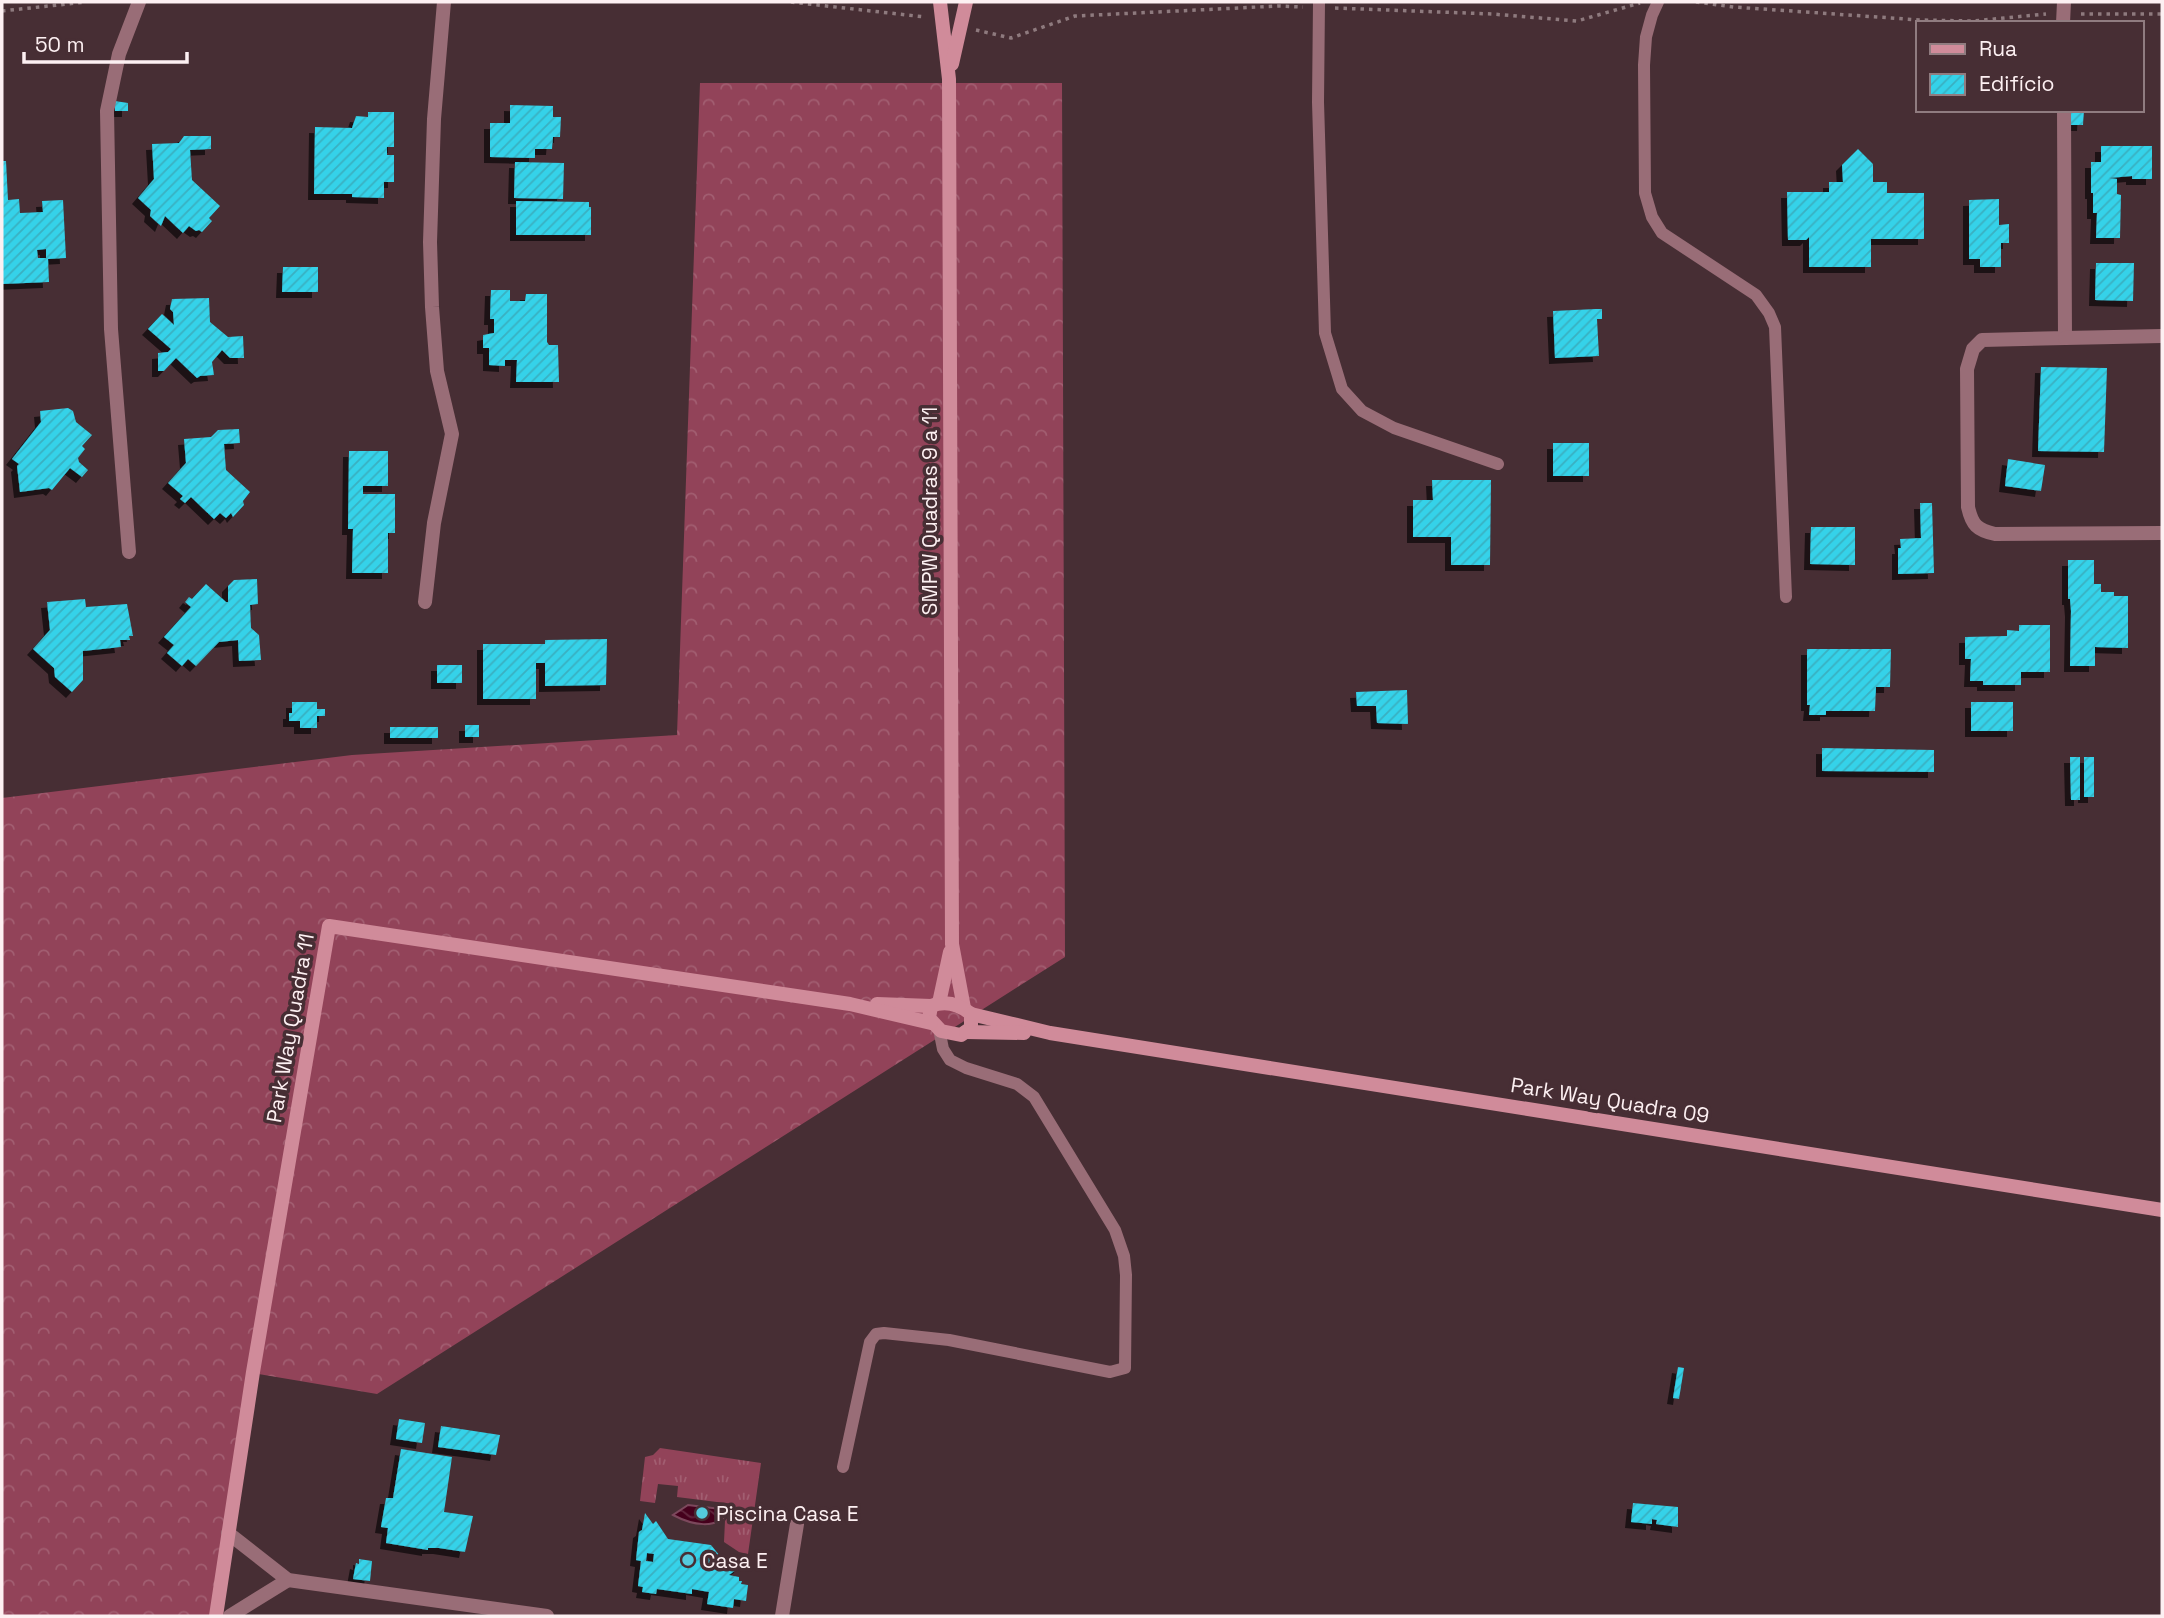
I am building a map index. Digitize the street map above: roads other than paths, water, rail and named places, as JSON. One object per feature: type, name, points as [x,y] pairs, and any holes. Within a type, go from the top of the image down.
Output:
[{"type":"street","points":[[129,552],[111,329],[107,111],[119,54],[139,2]]},
{"type":"street","points":[[425,602],[434,523],[452,434],[437,370],[430,242],[434,119],[444,2]]},
{"type":"street","name":"SMPW Quadras 9 a 11","points":[[940,2],[949,79],[952,944],[967,1011]]},
{"type":"street","name":"SMPW Quadras 9 a 11","points":[[949,79],[966,2]]},
{"type":"street","points":[[2064,112],[2065,338]]},
{"type":"street","points":[[2162,336],[1982,340],[1973,349],[1967,369],[1968,507],[1972,523],[1979,531],[1995,534],[2162,533]]},
{"type":"street","name":"Park Way Quadra 11","points":[[216,1616],[329,926],[850,1004],[935,1026]]},
{"type":"street","name":"SMPW Quadras 9 a 11","points":[[935,1004],[952,944]]},
{"type":"street","points":[[951,1003],[967,1011],[971,1028],[961,1035],[949,1034],[935,1026],[928,1013],[935,1004],[951,1003]]},
{"type":"street","name":"Park Way Quadra 11","points":[[850,1004],[935,1004]]},
{"type":"street","name":"Park Way Quadra 09","points":[[967,1011],[1050,1033],[2162,1210]]},
{"type":"street","name":"Park Way Quadra 09","points":[[966,1032],[1050,1033]]},
{"type":"street","points":[[782,1616],[797,1524]]},
{"type":"street","points":[[228,1533],[288,1580],[547,1616]]},
{"type":"street","points":[[230,1616],[288,1580]]},
{"type":"lane","points":[[1658,2],[1646,37],[1644,65],[1645,193],[1652,217],[1662,233],[1756,295],[1775,327],[1786,597]]},
{"type":"lane","points":[[1319,5],[1318,102],[1325,333],[1342,389],[1362,411],[1394,428],[1498,464]]},
{"type":"lane","points":[[843,1467],[870,1342],[876,1334],[949,1340],[1110,1372],[1125,1368],[1126,1275],[1124,1256],[1115,1230],[1034,1097],[1017,1084],[966,1068],[950,1060],[935,1026]]},
{"type":"water","name":"Piscina Casa E","points":[[688,1505],[729,1510],[724,1517],[711,1524],[695,1523],[673,1515]]},
{"type":"place","name":"Piscina Casa E","points":[[702,1513]]},
{"type":"place","name":"Casa E","points":[[688,1560]]}]
